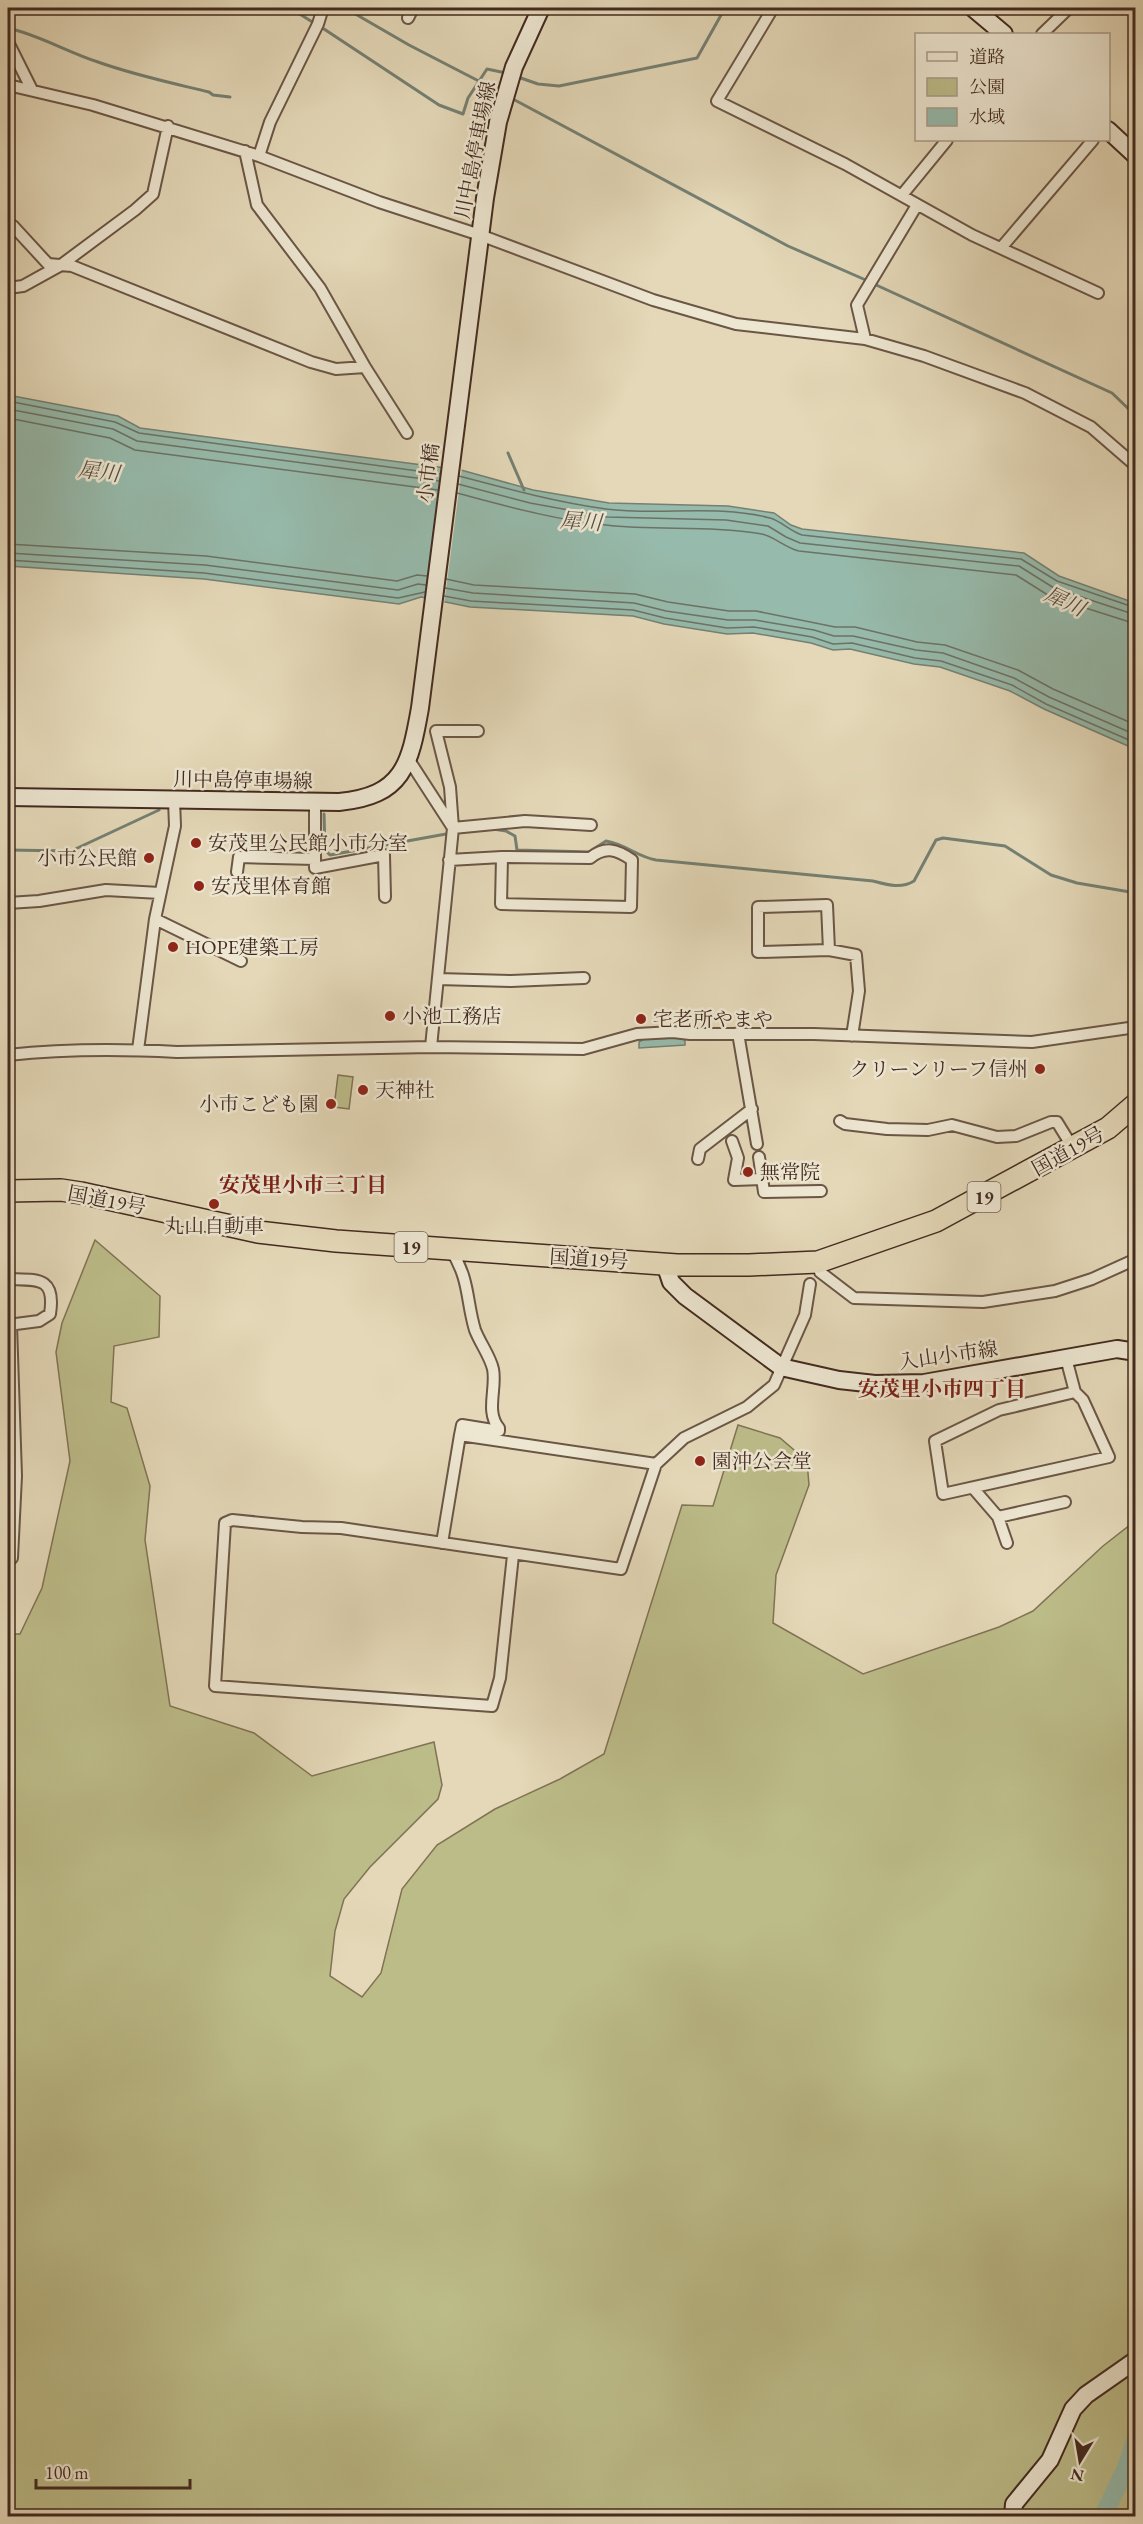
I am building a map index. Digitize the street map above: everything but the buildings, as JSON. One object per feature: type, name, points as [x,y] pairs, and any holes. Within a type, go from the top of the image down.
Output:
[{"type":"highway","name":"国道19号","points":[[9,1187],[81,1192],[280,1235],[450,1250],[665,1264],[749,1265],[818,1262],[936,1221],[1074,1149],[1108,1128],[1136,1104]]},
{"type":"main road","name":"川中島停車場線","points":[[479,238],[498,122],[514,67],[541,8]]},
{"type":"main road","points":[[973,8],[1003,33]]},
{"type":"main road","points":[[1110,132],[1136,156]]},
{"type":"main road","name":"小市橋","points":[[420,708],[479,238]]},
{"type":"main road","name":"川中島停車場線","points":[[8,797],[315,803],[354,801],[386,788],[400,775],[409,760],[420,708]]},
{"type":"main road","name":"入山小市線","points":[[665,1264],[670,1282],[685,1296],[781,1367],[848,1381],[875,1384],[924,1383],[1117,1349],[1136,1352]]},
{"type":"main road","points":[[1013,2517],[1014,2504],[1050,2460],[1073,2409],[1086,2395],[1136,2360]]},
{"type":"street","points":[[260,156],[270,122],[318,24],[323,8]]},
{"type":"street","points":[[773,8],[717,101],[1002,248],[1098,293]]},
{"type":"street","points":[[1043,33],[1069,8]]},
{"type":"street","points":[[8,42],[32,90]]},
{"type":"street","points":[[8,85],[168,126],[245,151],[379,202],[653,300],[736,324],[865,339],[924,356],[1025,393],[1091,427],[1136,466]]},
{"type":"street","points":[[8,288],[23,286],[61,265],[153,194],[168,126]]},
{"type":"street","points":[[902,195],[946,141]]},
{"type":"street","points":[[1002,248],[1092,141]]},
{"type":"street","points":[[245,151],[256,205],[320,288],[365,367],[408,433]]},
{"type":"street","points":[[865,339],[857,305],[917,205]]},
{"type":"street","points":[[8,224],[13,226],[48,264],[72,266],[311,362],[336,369],[365,367]]},
{"type":"street","points":[[431,1047],[453,828],[450,787],[436,731],[478,731]]},
{"type":"street","points":[[409,760],[453,828]]},
{"type":"street","points":[[138,1050],[155,919],[175,825],[174,800]]},
{"type":"street","points":[[315,803],[315,868],[384,855],[385,897]]},
{"type":"street","points":[[453,828],[525,821],[591,825]]},
{"type":"street","points":[[449,860],[502,857],[590,858],[600,850],[609,849],[620,852],[632,860],[631,907],[501,904],[502,857]]},
{"type":"street","points":[[237,872],[239,857],[315,859]]},
{"type":"street","points":[[8,903],[39,901],[106,890],[160,892]]},
{"type":"street","points":[[830,950],[827,905],[758,907],[758,952],[830,950],[856,955],[859,991],[852,1036]]},
{"type":"street","points":[[155,919],[241,961]]},
{"type":"street","points":[[438,979],[511,981],[584,978]]},
{"type":"street","points":[[8,1055],[138,1050],[177,1052],[431,1047],[583,1049],[637,1034],[738,1033],[1032,1042],[1136,1027]]},
{"type":"street","points":[[738,1033],[757,1144]]},
{"type":"street","points":[[698,1159],[700,1149],[752,1109]]},
{"type":"street","points":[[840,1121],[846,1124],[887,1130],[928,1130],[952,1125],[997,1137],[1016,1136],[1051,1122],[1057,1122],[1074,1149]]},
{"type":"street","points":[[732,1141],[738,1158],[734,1180],[779,1170]]},
{"type":"street","points":[[759,1157],[764,1192],[821,1191]]},
{"type":"street","points":[[442,1543],[462,1425],[499,1431],[494,1422],[493,1413],[493,1369],[475,1330],[464,1274],[450,1250]]},
{"type":"street","points":[[818,1262],[820,1272],[854,1298],[983,1302],[1055,1291],[1092,1280],[1136,1258]]},
{"type":"street","points":[[8,1279],[43,1282],[50,1287],[53,1298],[50,1314],[39,1321],[9,1325],[16,1476],[12,1558]]},
{"type":"street","points":[[513,1555],[500,1678],[492,1706],[215,1686],[225,1523],[232,1520],[302,1527],[341,1528],[621,1569],[656,1464],[684,1438],[747,1407],[774,1385],[805,1315],[810,1284]]},
{"type":"street","points":[[1066,1358],[1075,1392],[1083,1400],[1109,1457],[943,1494],[934,1441],[999,1410],[1075,1392]]},
{"type":"street","points":[[460,1435],[656,1464]]},
{"type":"street","points":[[973,1488],[998,1517],[1007,1543]]},
{"type":"street","points":[[998,1517],[1065,1502]]},
{"type":"green space","points":[[338,1075],[353,1077],[349,1109],[334,1107]]},
{"type":"green space","points":[[95,1240],[160,1296],[159,1337],[114,1346],[111,1402],[127,1408],[150,1486],[145,1540],[170,1706],[254,1733],[312,1776],[434,1742],[442,1785],[438,1799],[370,1867],[344,1899],[335,1931],[330,1976],[362,1997],[381,1973],[402,1889],[437,1845],[495,1809],[560,1779],[604,1754],[682,1505],[713,1506],[738,1425],[780,1438],[807,1461],[809,1485],[776,1575],[773,1623],[863,1674],[999,1627],[1033,1611],[1103,1546],[1135,1521],[1135,2516],[8,2516],[8,1634],[20,1634],[42,1588],[70,1461],[56,1352],[62,1323]]},
{"type":"water","name":"犀川","points":[[8,395],[118,416],[140,428],[461,470],[533,490],[609,503],[728,506],[774,513],[791,525],[802,529],[1024,553],[1059,576],[1135,603],[1135,749],[1044,709],[1010,691],[940,667],[914,664],[850,649],[833,650],[811,643],[753,633],[727,634],[664,624],[633,616],[470,607],[421,597],[399,604],[204,579],[8,566]]},
{"type":"water","points":[[679,1038],[685,1040],[685,1045],[639,1048],[639,1042],[644,1039]]},
{"type":"pier","points":[[446,466],[462,468],[444,605],[429,602]]},
{"type":"waterway","points":[[290,8],[314,23]]},
{"type":"waterway","points":[[345,8],[409,45],[500,92]]},
{"type":"waterway","points":[[518,77],[538,84],[559,86],[697,58],[725,8]]},
{"type":"waterway","points":[[8,28],[112,67],[209,92],[213,95],[230,97]]},
{"type":"waterway","points":[[324,29],[439,105],[463,114],[468,98],[487,69],[506,73]]},
{"type":"waterway","points":[[511,98],[788,246],[868,281]]},
{"type":"waterway","points":[[874,284],[1112,393],[1136,416]]},
{"type":"waterway","points":[[508,453],[524,490]]},
{"type":"waterway","points":[[8,850],[71,851],[159,810]]},
{"type":"waterway","points":[[324,814],[325,850],[330,855],[446,834]]},
{"type":"waterway","points":[[493,829],[506,831],[515,836],[517,850],[589,852],[606,841],[656,860],[873,881],[894,886],[914,881],[936,840],[943,838],[1005,846],[1051,875],[1077,883],[1136,893]]},
{"type":"waterway","points":[[1103,2516],[1126,2468],[1136,2438]]},
{"type":"place","name":"安茂里公民館小市分室","points":[[196,843]]},
{"type":"place","name":"小市公民館","points":[[149,858]]},
{"type":"place","name":"安茂里体育館","points":[[199,886]]},
{"type":"place","name":"HOPE建築工房","points":[[173,947]]},
{"type":"place","name":"小池工務店","points":[[390,1016]]},
{"type":"place","name":"宅老所やまや","points":[[641,1019]]},
{"type":"place","name":"クリーンリーフ信州","points":[[1040,1069]]},
{"type":"place","name":"天神社","points":[[363,1090]]},
{"type":"place","name":"小市こども園","points":[[331,1104]]},
{"type":"place","name":"無常院","points":[[748,1172]]},
{"type":"place","name":"丸山自動車","points":[[214,1204]]},
{"type":"place","name":"園沖公会堂","points":[[700,1461]]},
{"type":"district","name":"安茂里小市三丁目","points":[[303,1184]]},
{"type":"district","name":"安茂里小市四丁目","points":[[942,1388]]}]
